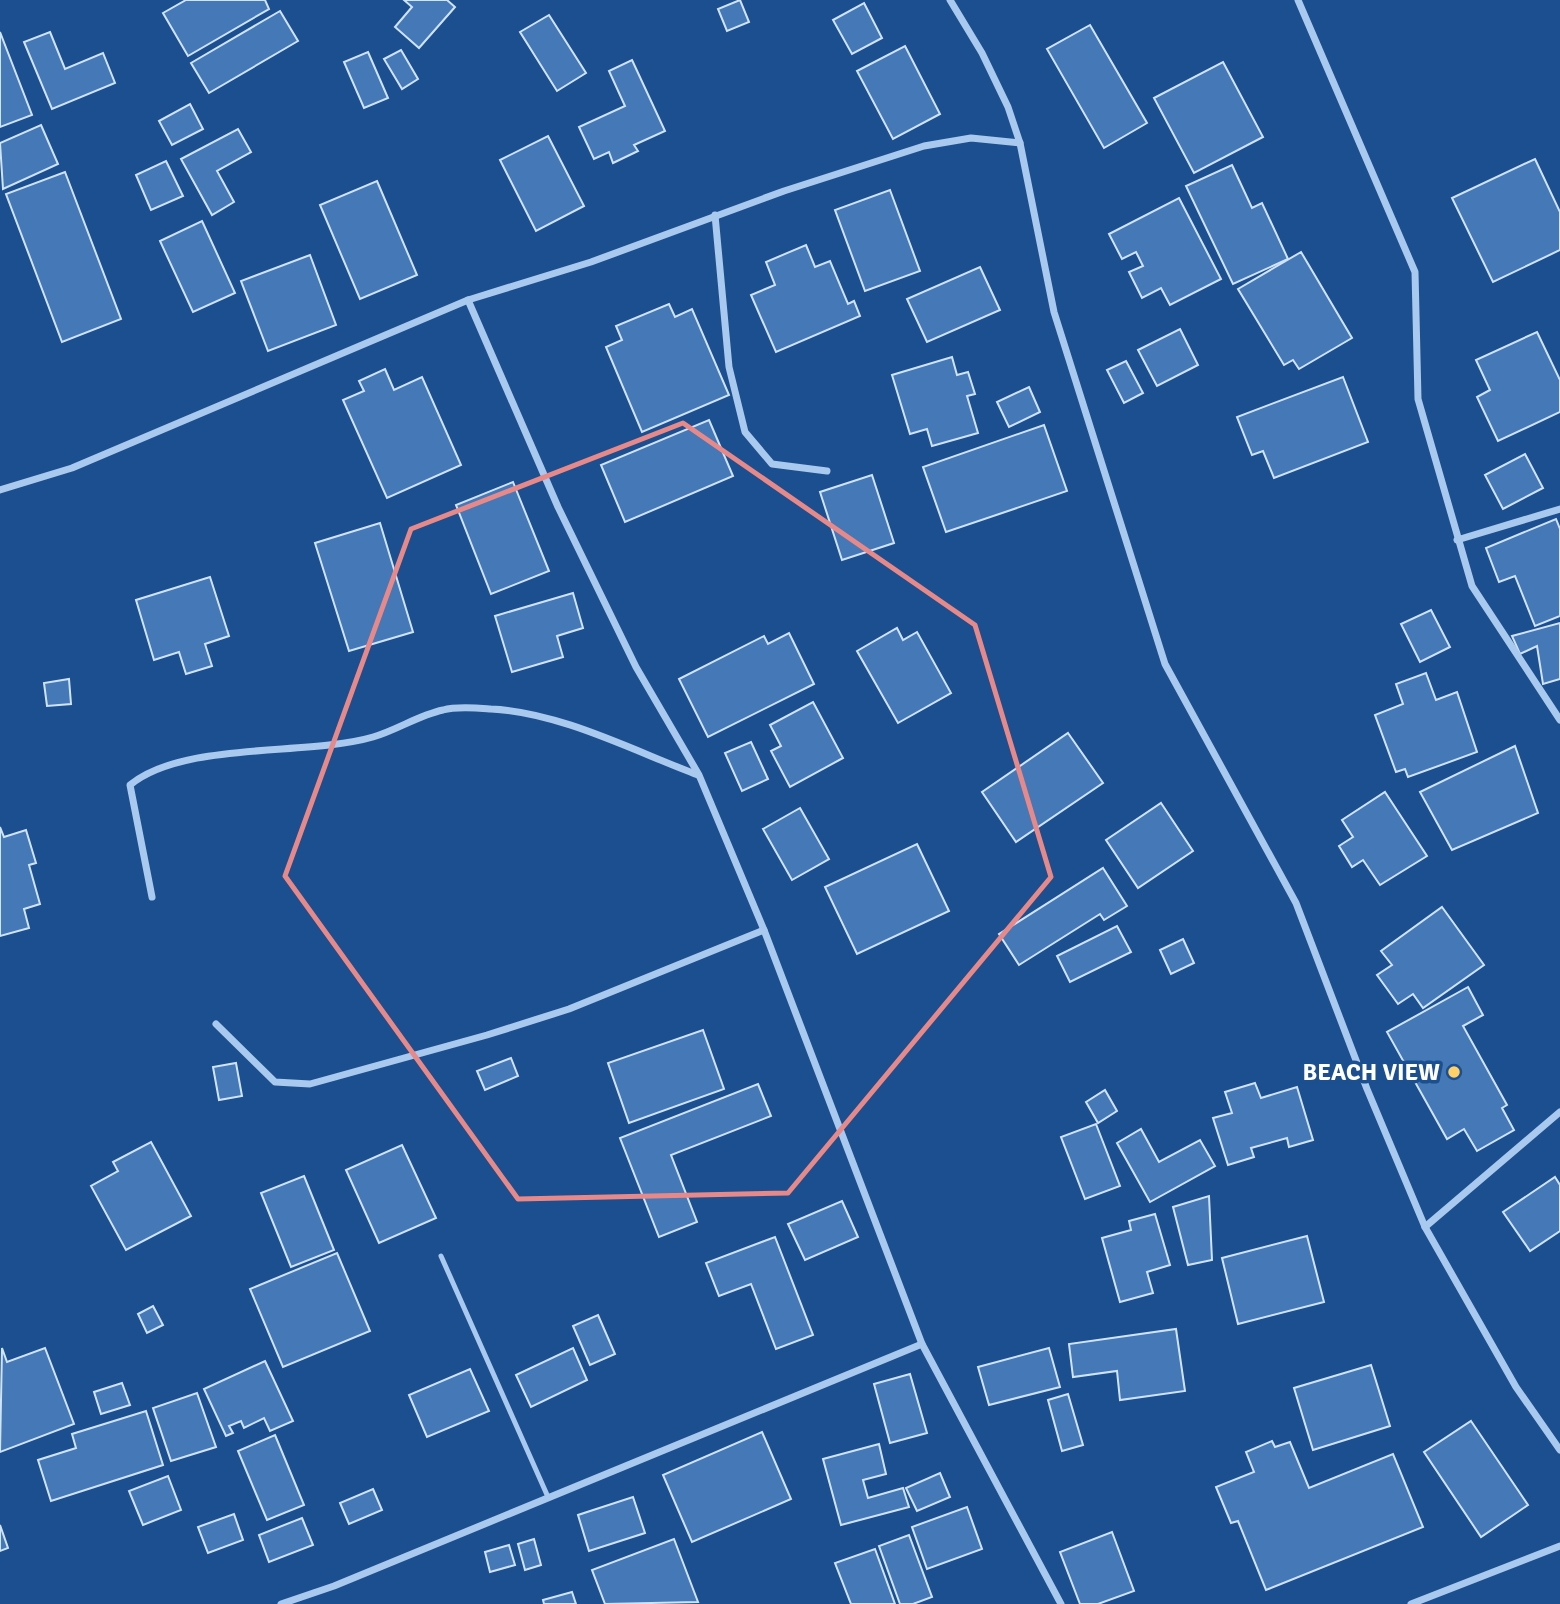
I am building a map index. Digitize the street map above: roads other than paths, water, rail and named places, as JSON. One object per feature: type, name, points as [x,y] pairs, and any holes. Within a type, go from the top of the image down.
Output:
[{"type":"street","points":[[950,0],[982,53],[1009,107],[1020,143],[1054,312],[1165,664],[1296,903],[1367,1089],[1424,1227],[1516,1387],[1560,1450]]},
{"type":"street","points":[[1298,0],[1415,272],[1418,399],[1472,586],[1560,720]]},
{"type":"street","points":[[0,490],[72,468],[468,300],[591,262],[715,215],[924,146],[971,138],[1020,143]]},
{"type":"street","points":[[715,215],[729,366],[745,432],[772,464],[827,471]]},
{"type":"street","points":[[468,300],[558,507],[624,643],[699,775],[764,930],[922,1344],[1061,1604]]},
{"type":"street","points":[[1457,540],[1560,509]]},
{"type":"street","points":[[152,897],[130,785],[146,772],[221,755],[372,738],[444,709],[492,709],[551,719],[699,775]]},
{"type":"street","points":[[216,1024],[275,1082],[310,1084],[487,1035],[569,1009],[764,930]]},
{"type":"street","points":[[1424,1227],[1560,1112]]},
{"type":"street","points":[[281,1604],[334,1586],[922,1344]]},
{"type":"street","points":[[1411,1604],[1560,1546]]},
{"type":"lane","points":[[442,1256],[548,1497]]},
{"type":"place","name":"BEACH VIEW","points":[[1454,1072]]}]
